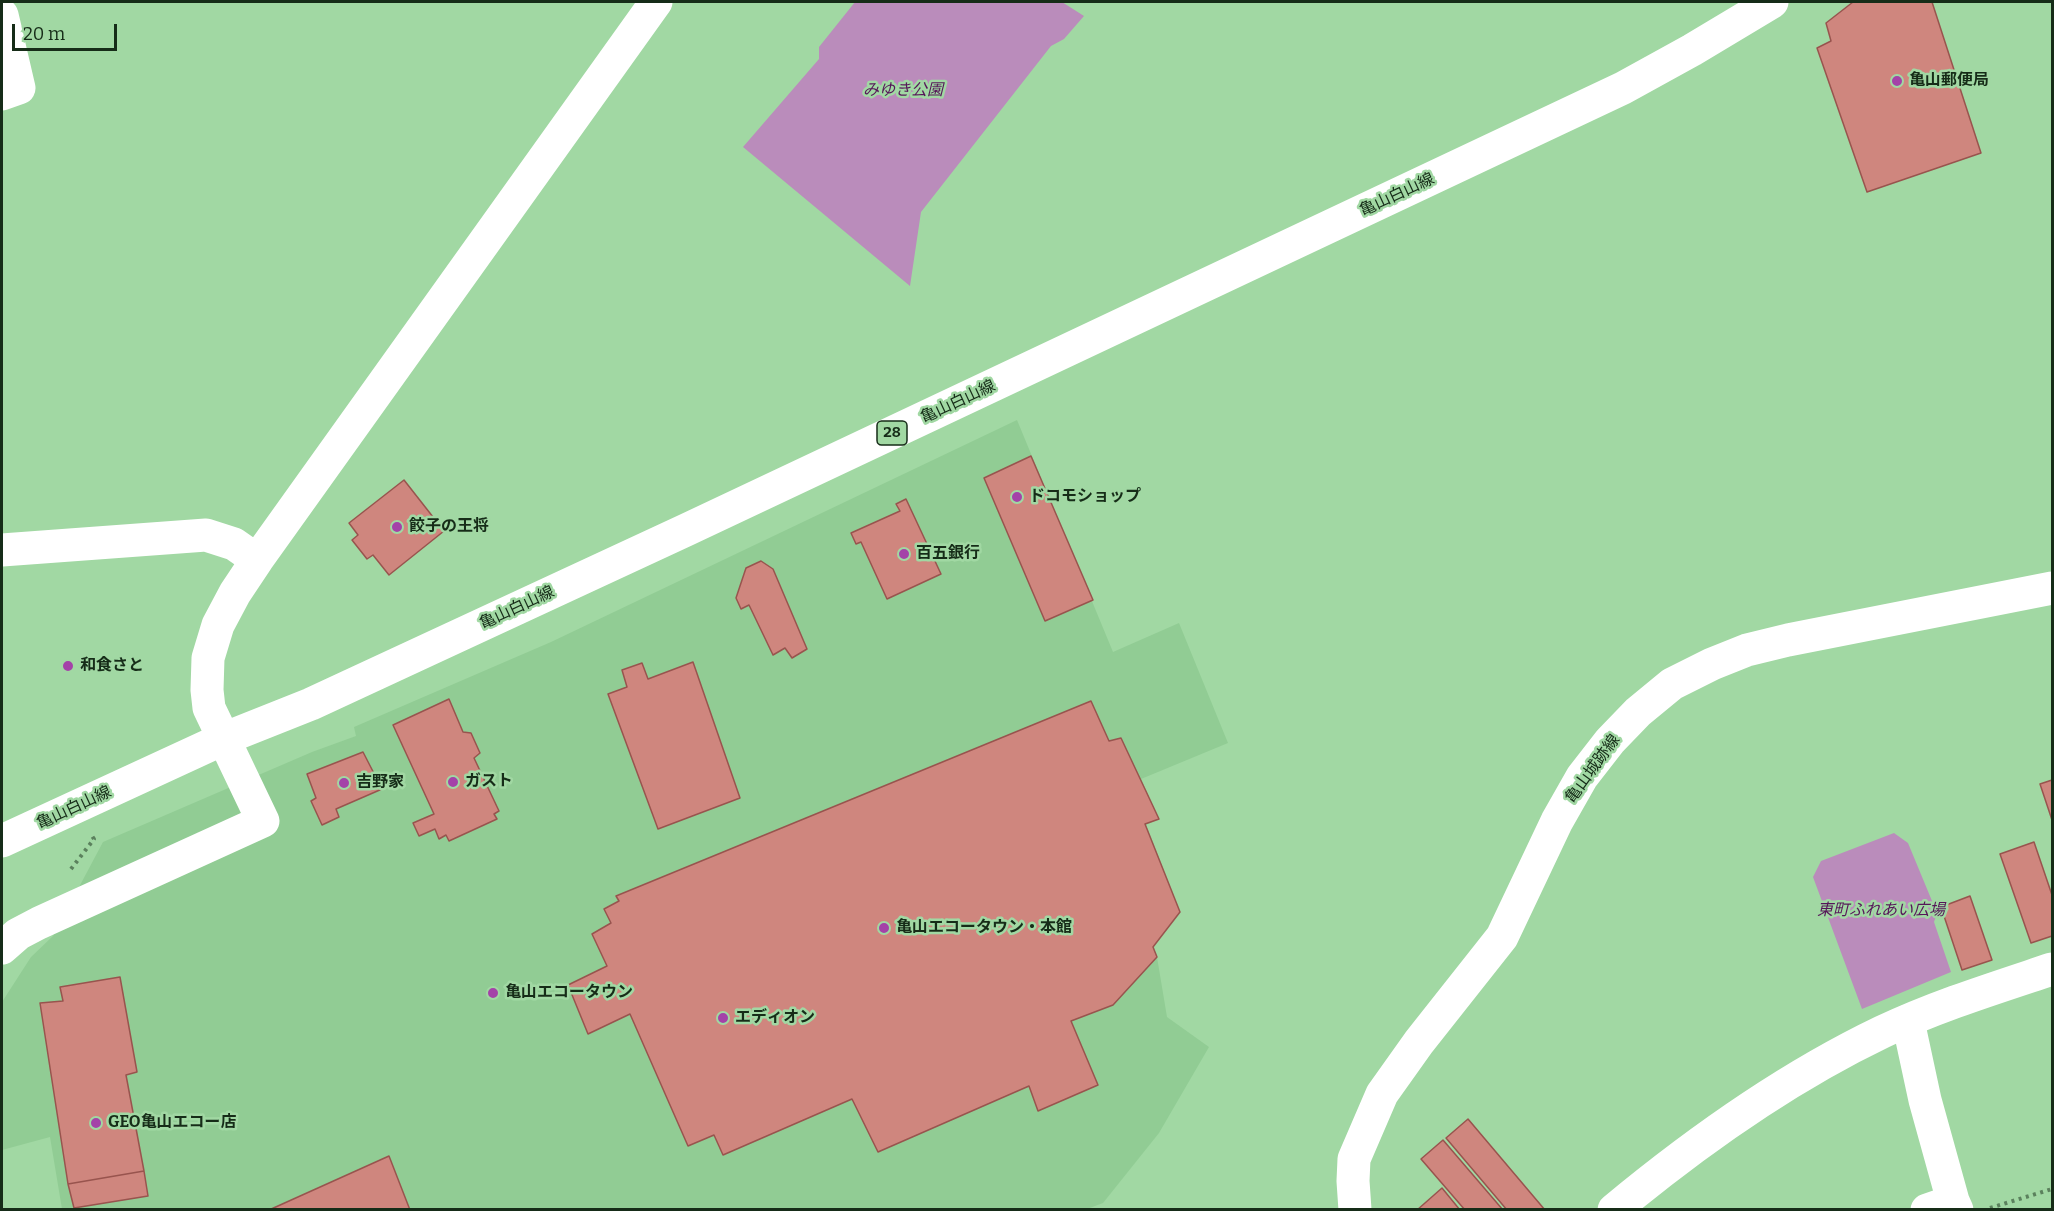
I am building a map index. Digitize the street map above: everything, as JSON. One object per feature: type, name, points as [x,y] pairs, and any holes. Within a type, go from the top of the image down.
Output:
[{"type":"main road","points":[[2,948],[18,934],[39,923],[263,820],[209,708],[208,658],[218,625],[256,560],[656,2]]},
{"type":"main road","name":"亀山白山線","points":[[2,841],[223,739],[311,704],[1623,88],[1772,2]]},
{"type":"main road","points":[[2,15],[19,88],[2,94]]},
{"type":"main road","points":[[2,550],[206,535],[222,538],[234,544],[256,560]]},
{"type":"main road","name":"亀山城跡線","points":[[1355,1209],[1354,1159],[1382,1094],[1419,1042],[1502,936],[1557,821],[1582,777],[1610,741],[1638,712],[1672,684],[1747,650],[2052,588]]},
{"type":"main road","points":[[1614,1209],[1738,1116],[1835,1056],[1942,1006],[2052,969]]},
{"type":"main road","points":[[1908,1021],[1946,1206]]},
{"type":"path","points":[[1987,1209],[2052,1189]]},
{"type":"shaded area","name":"亀山エコータウン","points":[[1017,420],[1113,652],[1179,623],[1228,743],[1141,779],[1159,819],[1146,825],[1180,912],[1153,947],[1157,957],[1167,1017],[1209,1047],[1159,1133],[1103,1203],[1087,1209],[62,1209],[50,1137],[2,1150],[2,1002],[31,957],[53,936],[103,842],[312,752],[356,736],[354,727],[551,642]]},
{"type":"green space","name":"みゆき公園","points":[[855,2],[1062,2],[1084,16],[1064,39],[1051,46],[921,212],[910,286],[743,147],[819,59],[819,47]]},
{"type":"green space","name":"東町ふれあい広場","points":[[1894,833],[1908,843],[1937,913],[1934,922],[1951,972],[1862,1009],[1813,877],[1821,861]]},
{"type":"building","points":[[1853,2],[1932,2],[1981,153],[1867,192],[1817,48],[1831,41],[1826,23]]},
{"type":"building","points":[[1031,456],[1093,600],[1045,621],[984,478]]},
{"type":"building","name":"餃子の王将","points":[[404,480],[444,531],[389,575],[373,555],[367,559],[352,540],[358,535],[349,523]]},
{"type":"building","points":[[906,499],[941,574],[887,599],[861,542],[856,544],[851,533],[900,511],[896,504]]},
{"type":"building","points":[[761,561],[773,569],[807,649],[792,658],[785,648],[773,655],[749,605],[741,609],[736,598],[746,568]]},
{"type":"building","points":[[693,662],[740,798],[658,829],[608,694],[627,687],[622,670],[642,663],[648,679]]},
{"type":"building","points":[[449,699],[463,732],[471,733],[480,753],[474,758],[499,811],[494,814],[497,819],[449,841],[446,835],[439,839],[435,829],[419,836],[413,823],[434,814],[393,725]]},
{"type":"building","name":"亀山エコータウン・本館","points":[[1091,701],[1109,741],[1121,738],[1159,819],[1145,824],[1180,912],[1153,947],[1157,957],[1113,1005],[1071,1021],[1098,1085],[1038,1111],[1029,1086],[878,1152],[852,1099],[723,1155],[714,1135],[688,1146],[630,1014],[588,1034],[568,985],[607,966],[592,934],[611,923],[604,909],[619,901],[616,896]]},
{"type":"building","points":[[363,752],[382,789],[336,809],[339,817],[322,825],[311,801],[316,798],[307,774]]},
{"type":"building","points":[[2052,780],[2052,820],[2040,784]]},
{"type":"building","points":[[2034,842],[2052,895],[2052,936],[2031,943],[2000,854]]},
{"type":"building","points":[[1970,896],[1992,960],[1962,970],[1941,907]]},
{"type":"building","name":"GEO亀山エコー店","points":[[120,977],[137,1072],[126,1075],[144,1171],[68,1184],[40,1003],[63,1001],[60,987]]},
{"type":"building","points":[[1468,1119],[1545,1210],[1507,1210],[1446,1138]]},
{"type":"building","points":[[1443,1140],[1503,1210],[1465,1210],[1421,1159]]},
{"type":"building","points":[[389,1156],[410,1210],[269,1210]]},
{"type":"building","points":[[144,1171],[148,1196],[74,1208],[68,1184]]},
{"type":"building","points":[[1442,1188],[1460,1210],[1417,1210]]},
{"type":"place","name":"亀山郵便局","points":[[1897,81]]},
{"type":"place","name":"ドコモショップ","points":[[1017,497]]},
{"type":"place","name":"餃子の王将","points":[[397,527]]},
{"type":"place","name":"百五銀行","points":[[904,554]]},
{"type":"place","name":"和食さと","points":[[68,666]]},
{"type":"place","name":"ガスト","points":[[453,782]]},
{"type":"place","name":"吉野家","points":[[344,783]]},
{"type":"place","name":"亀山エコータウン・本館","points":[[884,928]]},
{"type":"place","name":"亀山エコータウン","points":[[493,993]]},
{"type":"place","name":"エディオン","points":[[723,1018]]},
{"type":"place","name":"GEO亀山エコー店","points":[[96,1123]]}]
